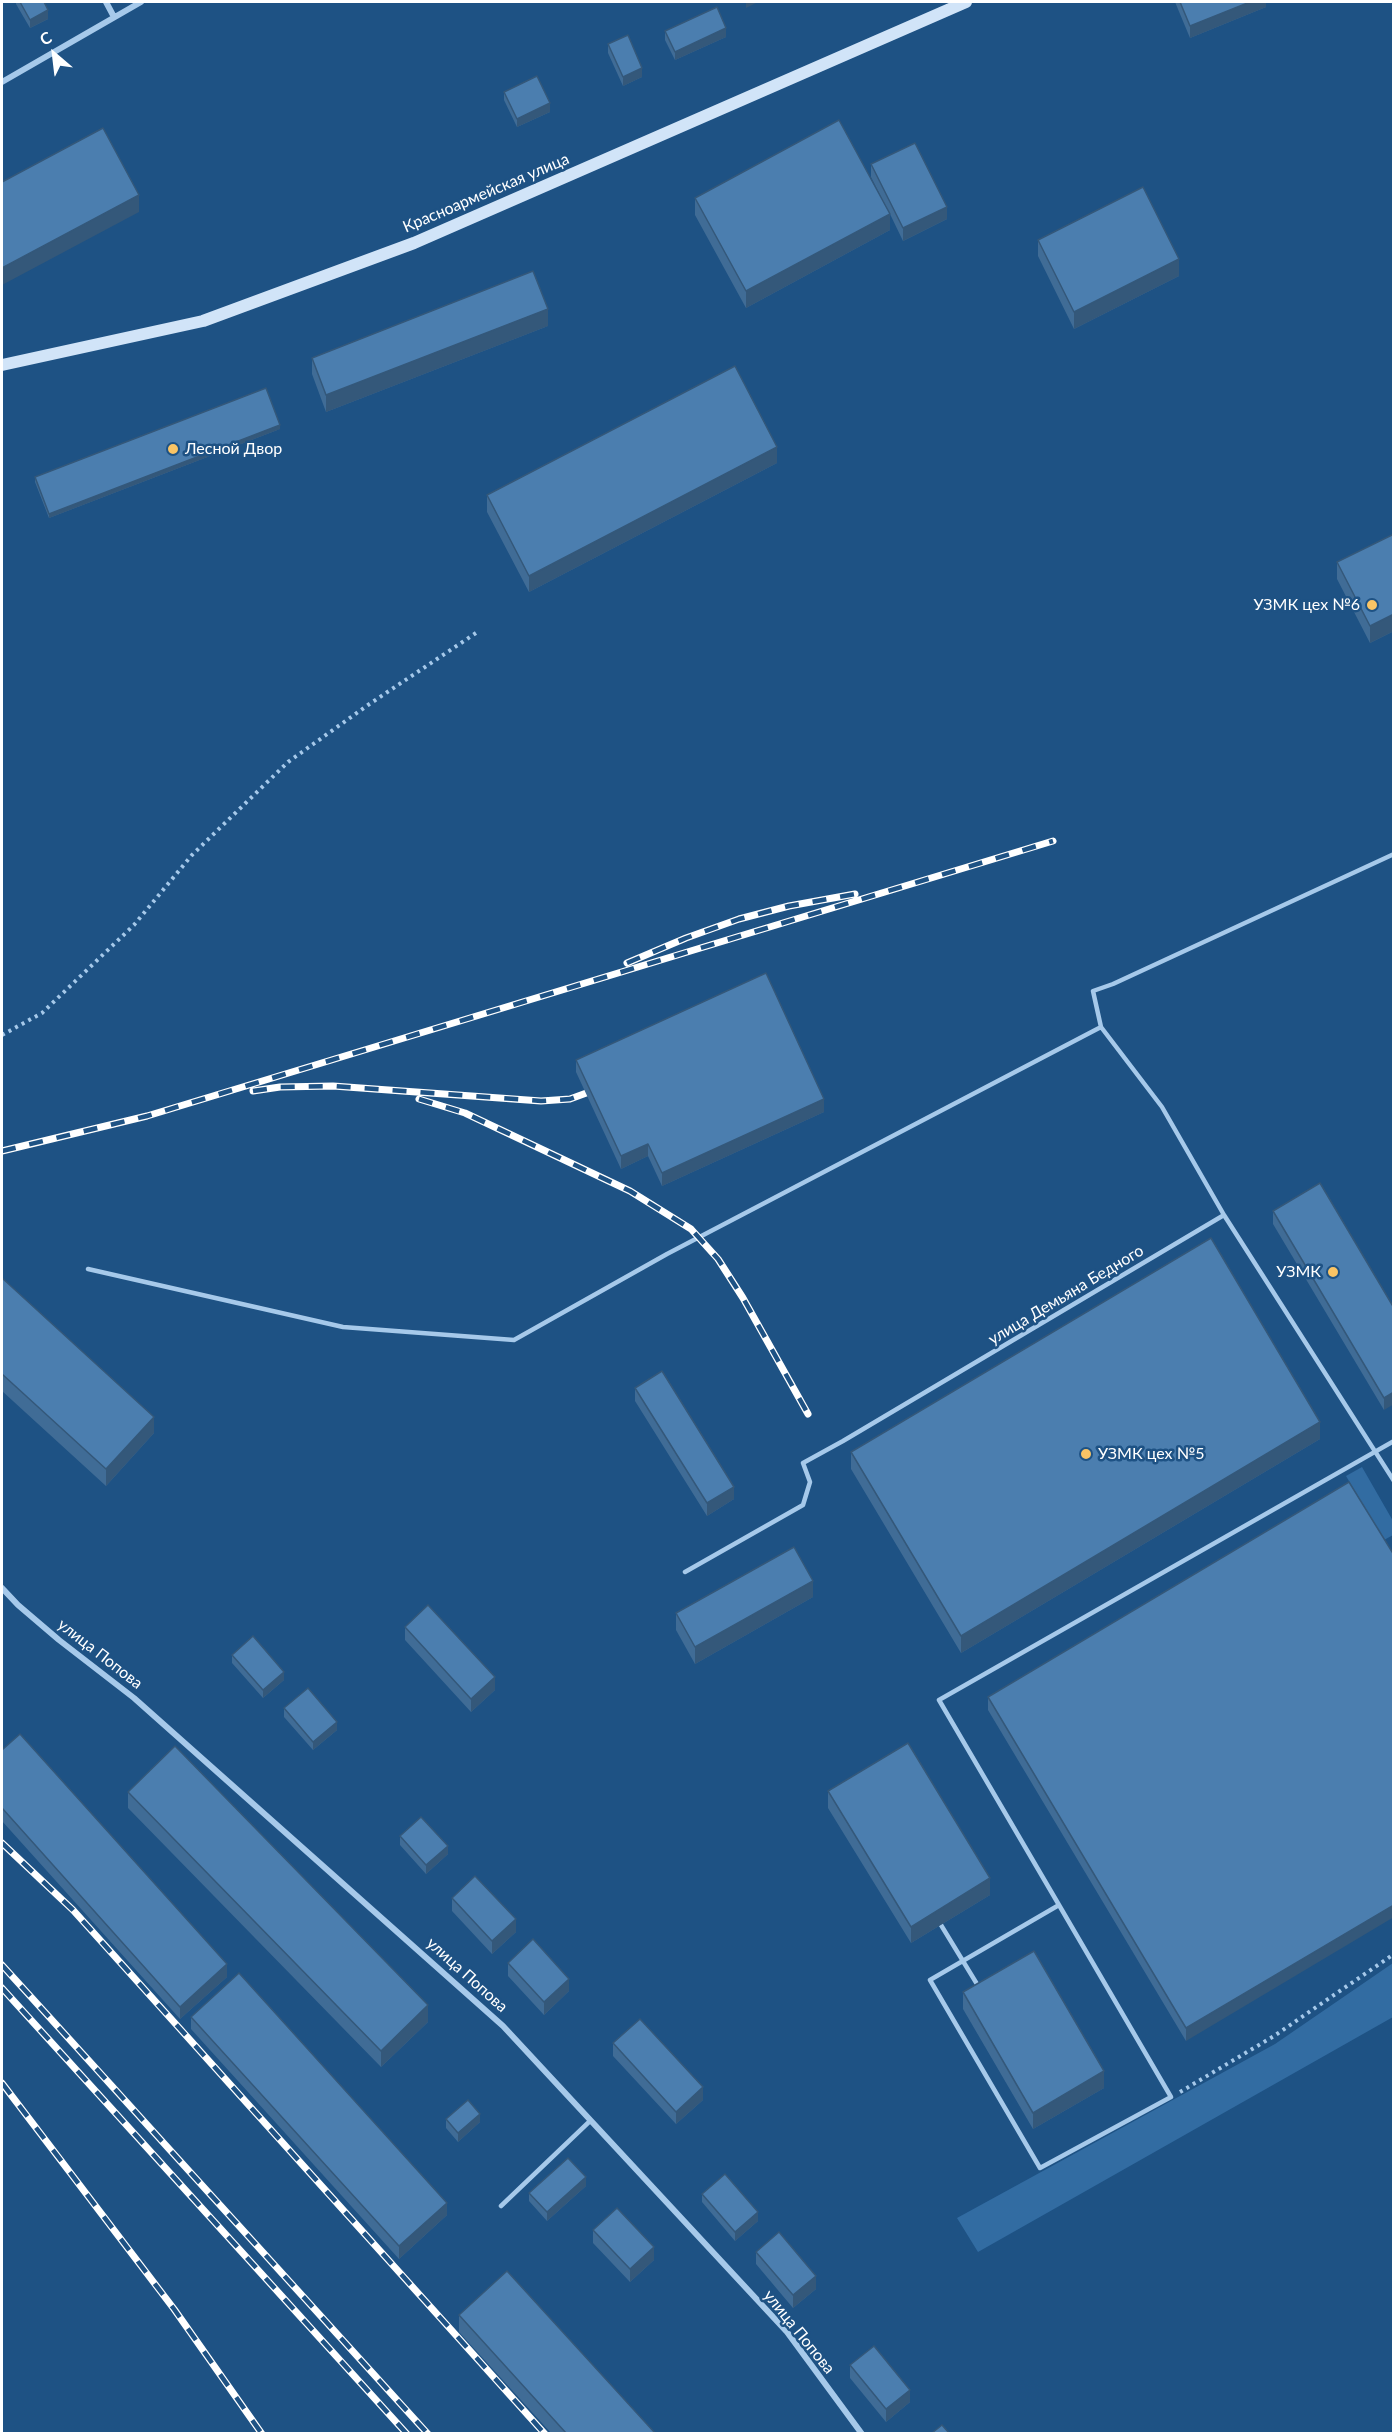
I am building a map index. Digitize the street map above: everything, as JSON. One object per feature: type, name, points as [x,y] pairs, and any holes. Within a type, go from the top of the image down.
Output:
[{"type":"street","points":[[106,2],[114,17]]},
{"type":"street","points":[[2,82],[141,2]]},
{"type":"street","name":"Красноармейская улица","points":[[2,365],[203,321],[403,247],[966,2]]},
{"type":"street","name":"улица Попова","points":[[2,1588],[59,1640],[134,1698],[389,1922],[503,2026],[787,2332],[862,2433]]},
{"type":"lane","points":[[1394,854],[1113,984],[1093,991],[1101,1027],[1162,1107],[1224,1215],[1394,1481]]},
{"type":"lane","points":[[88,1269],[342,1327],[514,1340],[675,1250],[1101,1027]]},
{"type":"lane","name":"улица Демьяна Бедного","points":[[685,1572],[803,1505],[810,1482],[803,1463],[1224,1215]]},
{"type":"lane","points":[[1059,1905],[930,1980],[1040,2168],[1171,2097],[1059,1905],[939,1700],[1394,1441]]},
{"type":"lane","points":[[941,1925],[984,1997]]},
{"type":"lane","points":[[501,2206],[590,2121]]},
{"type":"path","points":[[2,1035],[42,1013],[134,926],[192,855],[288,762],[476,633]]},
{"type":"path","points":[[1171,2097],[1274,2036],[1394,1954]]},
{"type":"shaded area","points":[[1362,1467],[1393,1521],[1393,1535],[1384,1540],[1346,1476]]},
{"type":"shaded area","points":[[1393,1963],[1393,2017],[978,2252],[957,2218],[1275,2044]]},
{"type":"building","points":[[20,2],[44,2],[48,10],[30,20]]},
{"type":"building","points":[[1180,2],[1250,2],[1190,26]]},
{"type":"building","points":[[717,7],[726,28],[675,52],[665,31]]},
{"type":"building","points":[[628,35],[642,68],[623,77],[608,44]]},
{"type":"building","points":[[537,76],[550,103],[517,119],[504,92]]},
{"type":"building","points":[[839,120],[890,214],[746,291],[695,198]]},
{"type":"building","points":[[103,128],[139,195],[2,268],[2,182]]},
{"type":"building","points":[[915,143],[947,207],[903,228],[871,164]]},
{"type":"building","points":[[1143,187],[1179,259],[1074,312],[1038,240]]},
{"type":"building","points":[[533,271],[548,309],[326,395],[312,358]]},
{"type":"building","points":[[735,366],[777,447],[529,576],[487,495]]},
{"type":"building","points":[[266,388],[280,425],[49,514],[35,477]]},
{"type":"building","name":"УЗМК цех №6","points":[[1394,534],[1394,614],[1370,626],[1337,562]]},
{"type":"building","points":[[766,973],[824,1099],[662,1173],[648,1144],[621,1156],[576,1060]]},
{"type":"building","name":"УЗМК","points":[[1320,1183],[1394,1308],[1394,1392],[1384,1398],[1273,1211]]},
{"type":"building","name":"УЗМК цех №5","points":[[1211,1238],[1320,1422],[961,1636],[851,1452]]},
{"type":"building","points":[[2,1278],[154,1417],[106,1469],[2,1374]]},
{"type":"building","points":[[662,1371],[734,1487],[707,1503],[635,1388]]},
{"type":"building","points":[[1349,1482],[1394,1555],[1394,1905],[1186,2028],[988,1697]]},
{"type":"building","points":[[794,1547],[813,1581],[695,1647],[676,1613]]},
{"type":"building","points":[[428,1605],[495,1677],[471,1699],[405,1627]]},
{"type":"building","points":[[253,1636],[284,1672],[263,1690],[232,1655]]},
{"type":"building","points":[[308,1688],[337,1722],[313,1742],[284,1708]]},
{"type":"building","points":[[20,1734],[227,1964],[180,2007],[2,1808],[2,1750]]},
{"type":"building","points":[[908,1743],[990,1878],[911,1927],[828,1791]]},
{"type":"building","points":[[175,1746],[428,2005],[381,2051],[128,1792]]},
{"type":"building","points":[[421,1817],[448,1846],[426,1865],[400,1836]]},
{"type":"building","points":[[475,1876],[516,1919],[492,1941],[452,1898]]},
{"type":"building","points":[[533,1939],[569,1979],[544,2002],[508,1963]]},
{"type":"building","points":[[1034,1951],[1104,2071],[1033,2113],[963,1992]]},
{"type":"building","points":[[239,1973],[447,2203],[399,2246],[191,2017]]},
{"type":"building","points":[[640,2019],[703,2087],[676,2112],[613,2043]]},
{"type":"building","points":[[468,2100],[480,2114],[458,2133],[446,2119]]},
{"type":"building","points":[[568,2158],[586,2177],[547,2212],[529,2193]]},
{"type":"building","points":[[725,2174],[758,2212],[735,2232],[702,2194]]},
{"type":"building","points":[[617,2208],[654,2247],[630,2269],[593,2230]]},
{"type":"building","points":[[779,2232],[816,2276],[793,2295],[756,2252]]},
{"type":"building","points":[[507,2271],[655,2433],[566,2433],[459,2315]]},
{"type":"building","points":[[874,2346],[910,2390],[886,2409],[850,2365]]},
{"type":"building","points":[[942,2425],[949,2433],[932,2433]]},
{"type":"railway","points":[[2,1151],[147,1116],[1053,841]]},
{"type":"railway","points":[[627,963],[739,919],[789,906],[855,894]]},
{"type":"railway","points":[[253,1091],[280,1087],[333,1086],[541,1101],[570,1099],[600,1088]]},
{"type":"railway","points":[[419,1099],[465,1113],[630,1191],[691,1229],[718,1259],[743,1298],[808,1414]]},
{"type":"railway","points":[[2,1843],[73,1910],[545,2434]]},
{"type":"railway","points":[[2,1965],[428,2434]]},
{"type":"railway","points":[[2,1988],[407,2434]]},
{"type":"railway","points":[[2,2083],[174,2309],[262,2434]]},
{"type":"place","name":"Лесной Двор","points":[[173,449]]},
{"type":"place","name":"УЗМК цех №6","points":[[1372,605]]},
{"type":"place","name":"УЗМК","points":[[1333,1272]]},
{"type":"place","name":"УЗМК цех №5","points":[[1086,1454]]}]
